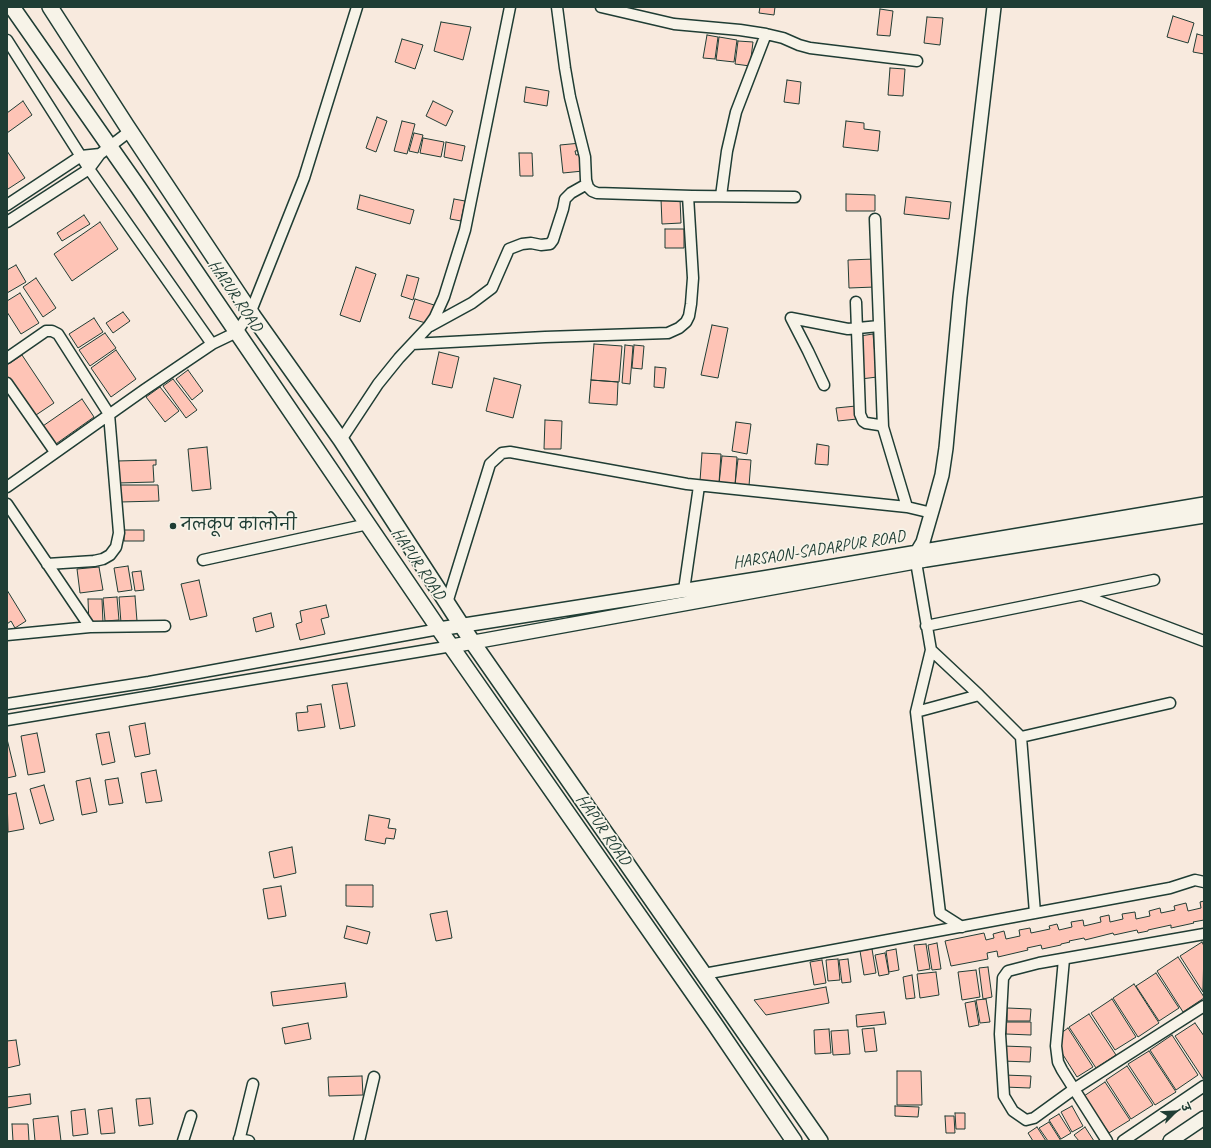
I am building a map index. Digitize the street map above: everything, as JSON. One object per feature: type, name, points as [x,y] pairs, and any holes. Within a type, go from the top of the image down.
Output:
[{"type":"main road","name":"HAPUR ROAD","points":[[12,7],[105,150],[237,332],[440,629],[714,1023],[794,1141]]},
{"type":"main road","name":"HAPUR ROAD","points":[[50,7],[130,131],[251,311],[341,440],[473,643],[820,1141]]},
{"type":"street","points":[[7,487],[109,414],[212,344],[237,332],[251,311],[304,178],[357,7]]},
{"type":"street","points":[[341,440],[378,384],[399,358],[428,327],[435,317],[444,297],[465,230],[510,7]]},
{"type":"street","points":[[557,7],[565,68],[573,112],[585,157],[587,184],[592,191],[597,193],[688,196],[795,197]]},
{"type":"street","points":[[601,7],[674,24],[766,34],[783,38],[810,48],[917,61]]},
{"type":"street","points":[[962,927],[940,913],[916,712],[931,650],[916,557],[923,542],[942,476],[946,448],[960,297],[994,7]]},
{"type":"street","points":[[721,196],[727,152],[736,112],[766,34]]},
{"type":"street","points":[[7,40],[89,169],[212,344]]},
{"type":"street","points":[[7,222],[89,169],[105,150],[130,131]]},
{"type":"street","points":[[7,205],[81,156],[105,150]]},
{"type":"street","points":[[428,327],[472,303],[492,288],[509,249],[522,244],[550,244],[553,240],[565,199],[570,193],[587,184]]},
{"type":"street","points":[[412,344],[545,337],[668,333],[679,328],[686,322],[689,316],[693,278],[688,196]]},
{"type":"street","points":[[875,219],[883,427],[907,507]]},
{"type":"street","points":[[856,302],[860,414],[863,421],[866,423],[883,427]]},
{"type":"street","points":[[824,385],[790,318],[848,329],[879,326]]},
{"type":"street","points":[[7,358],[46,331],[52,331],[58,334],[109,414],[119,533],[116,547],[110,555],[103,559],[94,561],[46,564]]},
{"type":"street","points":[[7,383],[55,452]]},
{"type":"street","points":[[447,603],[490,464],[502,452],[510,452],[699,486],[907,507],[932,512]]},
{"type":"street","points":[[684,590],[699,486]]},
{"type":"street","points":[[7,504],[46,564],[90,627]]},
{"type":"street","name":"HARSAON-SADARPUR ROAD","points":[[452,646],[916,557],[1204,504]]},
{"type":"street","name":"HARSAON-SADARPUR ROAD","points":[[440,629],[684,590],[1204,516]]},
{"type":"street","points":[[203,560],[368,524]]},
{"type":"street","points":[[926,626],[1154,580]]},
{"type":"street","points":[[1082,595],[1204,641]]},
{"type":"street","points":[[7,635],[90,627],[165,626]]},
{"type":"street","points":[[7,704],[149,682],[440,629]]},
{"type":"street","points":[[7,720],[452,646]]},
{"type":"street","points":[[931,650],[1021,737],[1036,913]]},
{"type":"street","points":[[916,712],[979,695]]},
{"type":"street","points":[[1021,737],[1170,703]]},
{"type":"street","points":[[704,974],[1170,888],[1195,880],[1204,882]]},
{"type":"street","points":[[1204,934],[1064,959],[1008,971],[1003,978],[1000,1034],[1004,1096],[1013,1111],[1026,1120],[1034,1118],[1074,1089],[1204,1006]]},
{"type":"street","points":[[1064,959],[1056,1046],[1058,1062],[1108,1141]]},
{"type":"street","points":[[359,1141],[374,1078]]},
{"type":"street","points":[[242,1140],[253,1084]]},
{"type":"street","points":[[1124,1141],[1204,1086]]},
{"type":"street","points":[[183,1141],[191,1116]]},
{"type":"street","points":[[1170,1141],[1204,1118]]},
{"type":"building","points":[[760,7],[775,7],[774,15],[759,13]]},
{"type":"building","points":[[880,9],[893,11],[890,36],[877,35]]},
{"type":"building","points":[[1173,16],[1194,23],[1188,43],[1167,37]]},
{"type":"building","points":[[927,17],[943,18],[940,45],[924,43]]},
{"type":"building","points":[[441,22],[471,27],[463,60],[434,51]]},
{"type":"building","points":[[1197,34],[1204,36],[1204,54],[1193,52]]},
{"type":"building","points":[[707,35],[718,37],[715,59],[703,58]]},
{"type":"building","points":[[719,37],[737,40],[734,62],[716,60]]},
{"type":"building","points":[[402,39],[423,45],[415,69],[395,62]]},
{"type":"building","points":[[738,41],[753,42],[750,66],[735,64]]},
{"type":"building","points":[[890,68],[905,69],[903,96],[888,95]]},
{"type":"building","points":[[787,80],[801,82],[799,104],[784,102]]},
{"type":"building","points":[[526,87],[549,91],[547,106],[524,102]]},
{"type":"building","points":[[23,101],[32,115],[7,133],[7,113]]},
{"type":"building","points":[[433,101],[453,111],[446,126],[426,116]]},
{"type":"building","points":[[377,117],[387,121],[376,152],[366,148]]},
{"type":"building","points":[[402,121],[415,124],[407,154],[394,151]]},
{"type":"building","points":[[846,121],[864,123],[864,129],[880,131],[878,151],[843,147]]},
{"type":"building","points":[[414,133],[423,135],[418,153],[409,151]]},
{"type":"building","points":[[423,138],[444,142],[441,157],[420,153]]},
{"type":"building","points":[[446,142],[465,146],[462,161],[444,157]]},
{"type":"building","points":[[581,143],[582,150],[575,151],[576,155],[582,154],[583,171],[563,173],[560,145]]},
{"type":"building","points":[[7,151],[25,178],[8,189],[7,189]]},
{"type":"building","points":[[519,153],[532,153],[533,176],[520,176]]},
{"type":"building","points":[[846,194],[875,195],[875,211],[846,211]]},
{"type":"building","points":[[360,195],[414,210],[410,224],[357,209]]},
{"type":"building","points":[[906,197],[951,202],[949,219],[904,214]]},
{"type":"building","points":[[680,198],[681,223],[662,224],[661,199]]},
{"type":"building","points":[[454,199],[465,201],[461,221],[450,219]]},
{"type":"building","points":[[84,215],[90,224],[62,241],[57,233]]},
{"type":"building","points":[[100,222],[118,249],[72,281],[54,254]]},
{"type":"building","points":[[665,229],[684,229],[684,248],[665,248]]},
{"type":"building","points":[[874,259],[875,287],[849,288],[848,260]]},
{"type":"building","points":[[16,265],[26,282],[7,293],[7,270]]},
{"type":"building","points":[[356,267],[376,274],[360,322],[340,315]]},
{"type":"building","points":[[407,275],[419,278],[413,300],[401,296]]},
{"type":"building","points":[[36,278],[56,308],[43,317],[23,287]]},
{"type":"building","points":[[20,293],[39,323],[21,334],[7,312],[7,301]]},
{"type":"building","points":[[415,299],[434,305],[429,324],[409,318]]},
{"type":"building","points":[[123,312],[130,321],[113,333],[106,323]]},
{"type":"building","points":[[94,318],[103,332],[78,348],[69,334]]},
{"type":"building","points":[[712,325],[728,328],[718,378],[701,375]]},
{"type":"building","points":[[105,333],[116,348],[90,366],[79,350]]},
{"type":"building","points":[[873,334],[877,377],[861,379],[860,336]]},
{"type":"building","points":[[594,344],[622,346],[619,382],[591,380]]},
{"type":"building","points":[[625,345],[633,346],[630,384],[622,383]]},
{"type":"building","points":[[634,345],[644,346],[642,369],[632,368]]},
{"type":"building","points":[[116,350],[136,379],[111,397],[91,368]]},
{"type":"building","points":[[439,352],[459,357],[452,388],[432,384]]},
{"type":"building","points":[[22,355],[54,403],[33,417],[7,377],[7,365]]},
{"type":"building","points":[[655,367],[666,368],[664,388],[654,387]]},
{"type":"building","points":[[188,370],[203,391],[192,400],[176,379]]},
{"type":"building","points":[[494,378],[521,385],[513,418],[486,411]]},
{"type":"building","points":[[173,379],[197,410],[186,418],[163,386]]},
{"type":"building","points":[[591,380],[618,382],[617,405],[589,403]]},
{"type":"building","points":[[160,387],[179,411],[165,422],[146,397]]},
{"type":"building","points":[[82,399],[94,417],[53,446],[40,428]]},
{"type":"building","points":[[856,406],[857,419],[838,421],[836,408]]},
{"type":"building","points":[[545,420],[562,421],[561,449],[544,449]]},
{"type":"building","points":[[736,422],[751,424],[747,454],[732,451]]},
{"type":"building","points":[[817,444],[829,446],[828,465],[815,464]]},
{"type":"building","points":[[207,447],[211,489],[192,491],[188,449]]},
{"type":"building","points":[[702,453],[721,454],[719,483],[700,481]]},
{"type":"building","points":[[722,456],[737,457],[735,485],[719,484]]},
{"type":"building","points":[[738,459],[751,460],[749,486],[735,485]]},
{"type":"building","points":[[156,460],[156,465],[153,465],[154,482],[118,483],[117,461]]},
{"type":"building","points":[[119,485],[158,485],[159,501],[120,502]]},
{"type":"building","points":[[124,530],[144,530],[144,541],[124,541]]},
{"type":"building","points":[[128,566],[132,590],[118,592],[114,568]]},
{"type":"building","points":[[99,567],[103,590],[80,593],[77,569]]},
{"type":"building","points":[[141,571],[144,590],[135,591],[132,572]]},
{"type":"building","points":[[199,580],[207,616],[190,620],[181,584]]},
{"type":"building","points":[[7,590],[26,621],[15,628],[11,621],[7,624]]},
{"type":"building","points":[[135,596],[137,621],[121,623],[119,597]]},
{"type":"building","points":[[117,597],[119,620],[105,621],[103,598]]},
{"type":"building","points":[[88,599],[102,599],[103,623],[89,624]]},
{"type":"building","points":[[326,605],[329,617],[321,619],[325,634],[300,640],[296,624],[302,622],[300,611]]},
{"type":"building","points":[[271,613],[274,627],[256,632],[253,618]]},
{"type":"building","points":[[347,683],[355,726],[340,729],[332,685]]},
{"type":"building","points":[[321,704],[325,727],[298,731],[296,713],[308,712],[307,706]]},
{"type":"building","points":[[145,723],[150,754],[135,757],[129,726]]},
{"type":"building","points":[[109,732],[115,762],[102,765],[96,734]]},
{"type":"building","points":[[37,733],[45,772],[28,775],[21,736]]},
{"type":"building","points":[[7,739],[16,776],[7,778]]},
{"type":"building","points":[[156,770],[162,801],[146,803],[141,773]]},
{"type":"building","points":[[90,778],[97,812],[82,815],[76,781]]},
{"type":"building","points":[[118,778],[123,803],[109,805],[105,780]]},
{"type":"building","points":[[44,785],[54,820],[40,824],[30,789]]},
{"type":"building","points":[[16,793],[24,829],[8,832],[7,795]]},
{"type":"building","points":[[369,815],[390,819],[388,828],[396,829],[394,839],[386,838],[385,844],[365,840]]},
{"type":"building","points":[[292,847],[296,873],[274,878],[269,852]]},
{"type":"building","points":[[346,885],[373,885],[373,907],[346,906]]},
{"type":"building","points":[[281,886],[286,916],[268,919],[263,889]]},
{"type":"building","points":[[1204,901],[1204,920],[1193,922],[1194,923],[1171,928],[1171,925],[1138,933],[1137,930],[1114,935],[1113,933],[1085,940],[1084,938],[1069,941],[1070,942],[1061,945],[1042,949],[1041,945],[1027,948],[1028,950],[998,957],[997,951],[987,953],[988,959],[951,966],[945,941],[984,933],[986,940],[994,938],[993,934],[1004,931],[1006,939],[1020,936],[1019,930],[1030,928],[1031,933],[1050,929],[1049,926],[1057,924],[1059,930],[1072,927],[1071,922],[1083,920],[1084,926],[1101,922],[1100,917],[1109,915],[1110,922],[1123,919],[1122,914],[1135,912],[1136,919],[1150,916],[1149,911],[1160,908],[1161,913],[1175,910],[1174,906],[1186,903],[1188,911],[1201,908],[1200,902]]},
{"type":"building","points":[[447,911],[452,938],[436,941],[430,914]]},
{"type":"building","points":[[347,926],[370,932],[367,944],[344,938]]},
{"type":"building","points":[[1202,942],[1204,946],[1203,992],[1180,956]]},
{"type":"building","points":[[937,943],[941,969],[932,970],[928,945]]},
{"type":"building","points":[[926,944],[930,969],[918,971],[914,945]]},
{"type":"building","points":[[872,949],[876,973],[864,975],[860,951]]},
{"type":"building","points":[[896,949],[899,970],[889,972],[886,951]]},
{"type":"building","points":[[885,953],[889,974],[879,976],[875,955]]},
{"type":"building","points":[[1178,957],[1204,997],[1183,1012],[1157,971]]},
{"type":"building","points":[[838,959],[840,980],[828,981],[826,960]]},
{"type":"building","points":[[848,959],[851,982],[842,983],[839,960]]},
{"type":"building","points":[[822,960],[826,983],[814,985],[810,962]]},
{"type":"building","points":[[988,967],[992,997],[983,999],[979,968]]},
{"type":"building","points":[[976,970],[980,997],[962,1000],[958,972]]},
{"type":"building","points":[[936,972],[939,995],[920,998],[917,974]]},
{"type":"building","points":[[1156,973],[1179,1008],[1159,1021],[1136,986]]},
{"type":"building","points":[[912,975],[915,998],[906,999],[903,977]]},
{"type":"building","points":[[345,983],[347,997],[273,1006],[271,992]]},
{"type":"building","points":[[1134,984],[1159,1023],[1138,1037],[1113,998]]},
{"type":"building","points":[[826,987],[829,1003],[766,1015],[754,1000]]},
{"type":"building","points":[[986,999],[990,1022],[980,1023],[976,1000]]},
{"type":"building","points":[[1112,999],[1136,1037],[1115,1050],[1091,1013]]},
{"type":"building","points":[[975,1001],[979,1025],[969,1027],[965,1003]]},
{"type":"building","points":[[1007,1008],[1031,1009],[1030,1021],[1007,1021]]},
{"type":"building","points":[[884,1012],[886,1024],[857,1027],[856,1015]]},
{"type":"building","points":[[1089,1014],[1116,1055],[1096,1068],[1069,1027]]},
{"type":"building","points":[[1006,1022],[1031,1022],[1031,1035],[1006,1034]]},
{"type":"building","points":[[308,1023],[311,1039],[285,1044],[282,1028]]},
{"type":"building","points":[[1195,1023],[1204,1036],[1204,1080],[1175,1036]]},
{"type":"building","points":[[874,1028],[877,1051],[865,1052],[862,1029]]},
{"type":"building","points":[[1068,1028],[1093,1067],[1077,1077],[1060,1050],[1060,1034]]},
{"type":"building","points":[[829,1029],[831,1053],[815,1054],[814,1030]]},
{"type":"building","points":[[848,1030],[850,1054],[833,1055],[831,1031]]},
{"type":"building","points":[[1172,1035],[1198,1075],[1176,1090],[1150,1050]]},
{"type":"building","points":[[16,1040],[20,1065],[7,1068],[7,1041]]},
{"type":"building","points":[[1003,1046],[1031,1047],[1030,1062],[1002,1061]]},
{"type":"building","points":[[1149,1051],[1176,1092],[1155,1105],[1128,1064]]},
{"type":"building","points":[[1127,1066],[1153,1105],[1131,1119],[1106,1080]]},
{"type":"building","points":[[897,1071],[921,1071],[922,1105],[897,1105]]},
{"type":"building","points":[[1004,1075],[1031,1076],[1030,1088],[1004,1087]]},
{"type":"building","points":[[362,1076],[363,1095],[329,1096],[328,1077]]},
{"type":"building","points":[[1105,1082],[1130,1120],[1109,1133],[1084,1096]]},
{"type":"building","points":[[30,1094],[31,1104],[7,1108],[7,1097]]},
{"type":"building","points":[[150,1098],[153,1124],[139,1126],[136,1099]]},
{"type":"building","points":[[895,1106],[919,1107],[918,1117],[895,1116]]},
{"type":"building","points":[[1072,1106],[1083,1126],[1072,1132],[1061,1112]]},
{"type":"building","points":[[112,1108],[115,1133],[101,1134],[98,1110]]},
{"type":"building","points":[[85,1109],[88,1134],[73,1136],[71,1111]]},
{"type":"building","points":[[955,1113],[965,1113],[965,1129],[956,1129]]},
{"type":"building","points":[[1059,1114],[1071,1133],[1061,1139],[1049,1120]]},
{"type":"building","points":[[58,1116],[61,1141],[35,1141],[33,1119]]},
{"type":"building","points":[[945,1116],[954,1116],[955,1133],[946,1133]]},
{"type":"building","points":[[1049,1122],[1061,1141],[1048,1141],[1039,1128]]},
{"type":"building","points":[[12,1124],[28,1124],[29,1141],[13,1141]]},
{"type":"building","points":[[1037,1127],[1046,1141],[1033,1141],[1028,1133]]},
{"type":"building","points":[[1085,1127],[1094,1141],[1079,1141],[1074,1135]]},
{"type":"place","name":"नलकूप कालोनी","points":[[173,526]]}]
